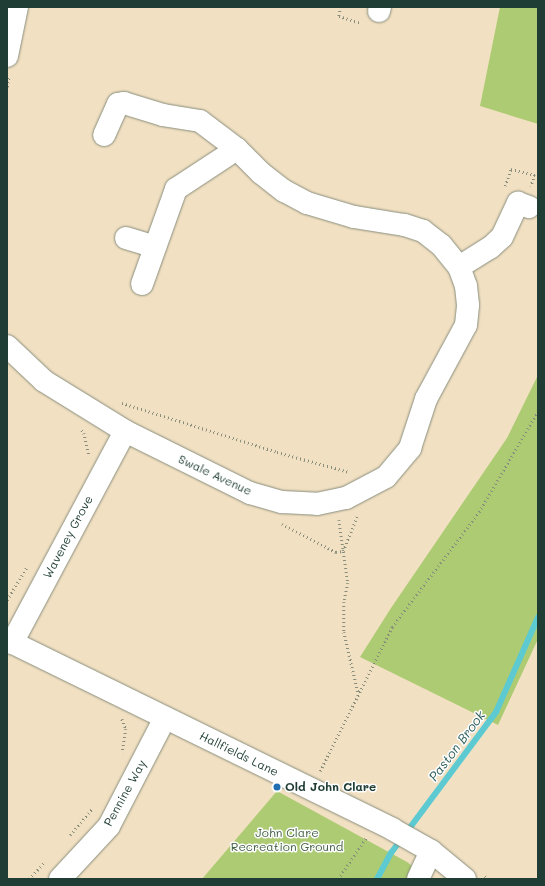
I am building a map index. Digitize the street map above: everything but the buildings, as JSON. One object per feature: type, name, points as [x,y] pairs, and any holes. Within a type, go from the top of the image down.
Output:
[{"type":"street","points":[[7,56],[17,7]]},
{"type":"street","name":"Swale Avenue","points":[[7,346],[44,381],[125,431],[250,493],[282,502],[317,504],[346,498],[386,478],[410,448],[426,399],[466,325],[468,305],[466,286],[459,267],[441,245],[423,231],[404,224],[354,217],[307,203],[284,191],[205,124],[190,118],[162,115],[124,103],[118,104],[104,135]]},
{"type":"street","points":[[142,284],[176,189],[236,149]]},
{"type":"street","points":[[459,267],[490,248],[502,237],[518,203],[526,206]]},
{"type":"street","points":[[126,238],[155,247]]},
{"type":"street","name":"Waveney Grove","points":[[10,641],[125,431]]},
{"type":"street","name":"Hallfields Lane","points":[[10,641],[392,829],[423,847],[465,879]]},
{"type":"street","name":"Pennine Way","points":[[60,879],[109,826],[165,718]]},
{"type":"street","points":[[418,879],[423,847]]},
{"type":"path","points":[[503,190],[511,169],[535,175],[526,206]]},
{"type":"path","points":[[120,402],[277,452],[354,473]]},
{"type":"path","points":[[316,778],[392,627],[479,512],[538,411]]},
{"type":"path","points":[[80,428],[84,433],[89,452],[87,459]]},
{"type":"path","points":[[335,500],[348,583],[344,602],[344,632],[358,694]]},
{"type":"path","points":[[343,551],[360,509]]},
{"type":"path","points":[[275,520],[336,552],[343,551]]},
{"type":"path","points":[[7,600],[31,560]]},
{"type":"path","points":[[122,756],[126,729]]},
{"type":"path","points":[[68,837],[98,803]]},
{"type":"path","points":[[338,879],[368,835]]},
{"type":"path","points":[[28,879],[48,858]]},
{"type":"green space","points":[[500,7],[538,7],[538,124],[480,106]]},
{"type":"green space","points":[[538,375],[538,639],[498,725],[360,657],[391,608],[507,438]]},
{"type":"green space","name":"John Clare Recreation Ground","points":[[277,791],[407,862],[429,879],[202,879]]},
{"type":"waterway","name":"Paston Brook","points":[[377,879],[391,853],[496,712],[538,617]]},
{"type":"place","name":"Old John Clare","points":[[277,787]]}]
